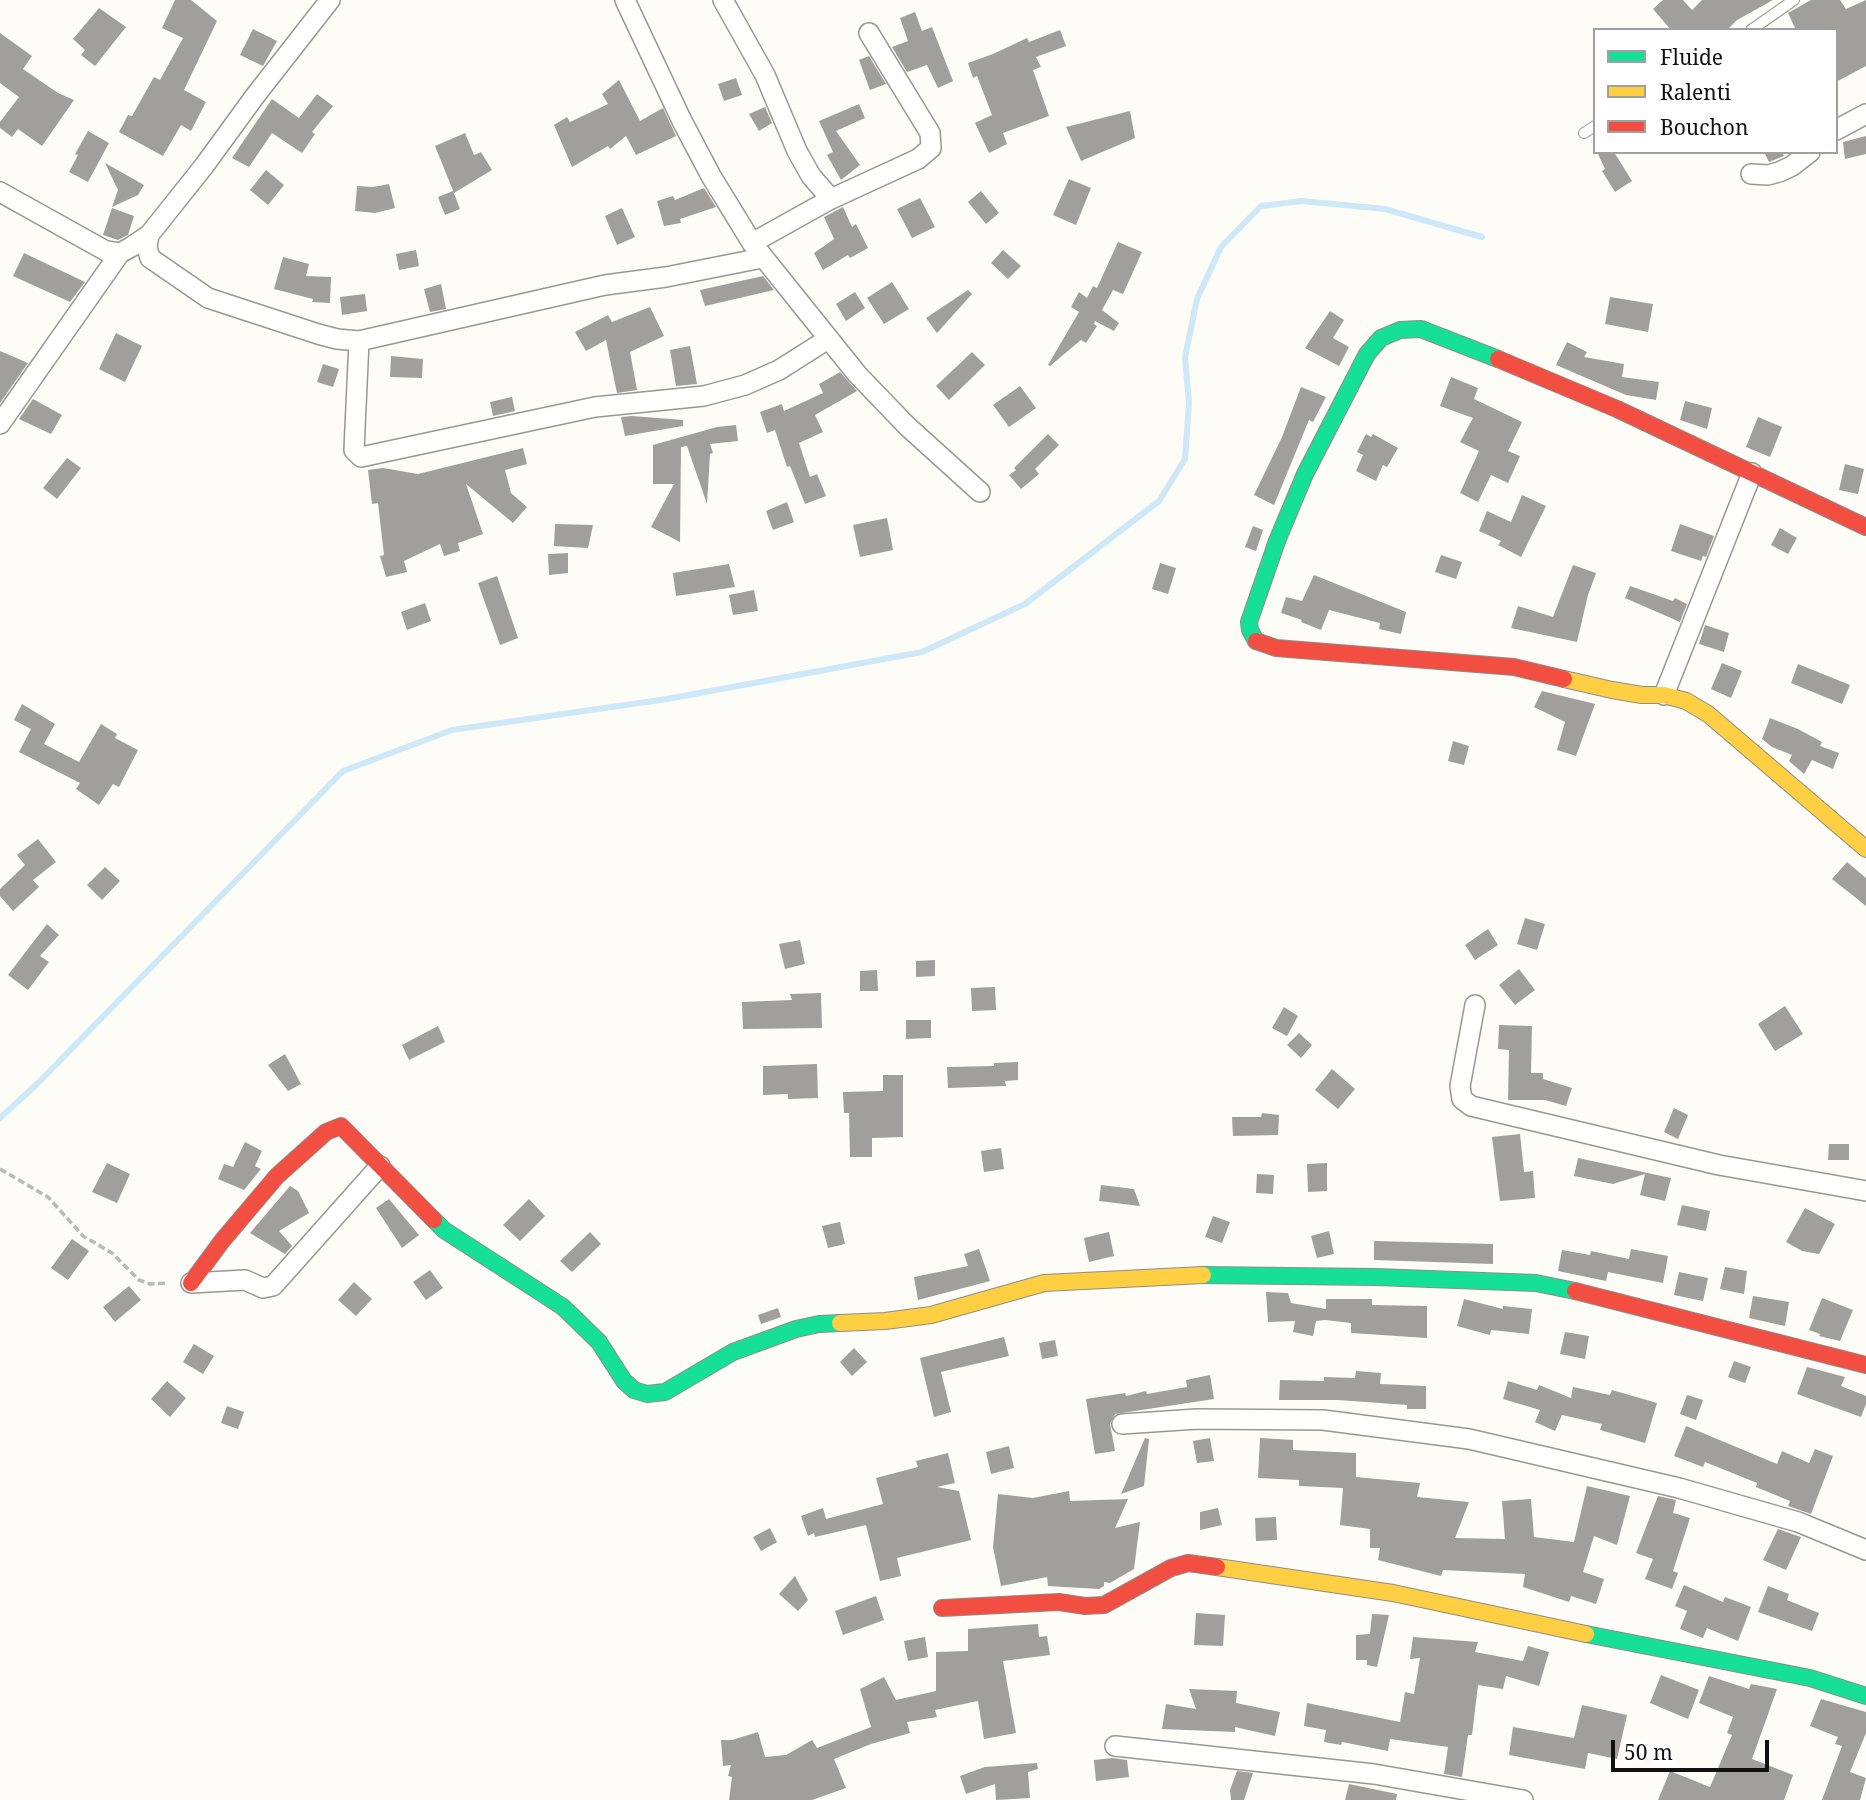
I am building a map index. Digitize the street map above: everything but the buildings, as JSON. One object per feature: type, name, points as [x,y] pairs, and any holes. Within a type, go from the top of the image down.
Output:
[{"type":"street","points":[[0,424],[120,253],[149,235],[330,0]]},
{"type":"street","points":[[625,0],[682,121],[711,176],[757,251],[857,374],[907,426],[980,492]]},
{"type":"street","points":[[723,0],[765,75],[797,151],[811,176],[831,198]]},
{"type":"street","points":[[149,235],[147,247],[150,258],[208,298],[318,334],[359,341],[605,285],[666,277],[709,267],[757,251],[831,198],[918,159],[932,148],[930,133],[869,33]]},
{"type":"street","points":[[1838,129],[1866,114]]},
{"type":"street","points":[[1751,174],[1768,175],[1779,172],[1807,154]]},
{"type":"street","points":[[0,192],[93,245],[120,253]]},
{"type":"street","points":[[1866,527],[1617,409],[1440,335],[1421,329],[1400,330],[1381,338],[1367,354],[1305,474],[1277,541],[1249,622],[1256,641],[1276,648],[1514,667],[1612,690],[1642,695],[1664,695],[1686,701],[1708,714],[1866,849]]},
{"type":"street","points":[[359,341],[354,450],[361,457],[595,407],[704,396],[745,385],[779,370],[828,339]]},
{"type":"street","points":[[1664,695],[1752,473]]},
{"type":"street","points":[[1475,1005],[1460,1086],[1462,1099],[1471,1106],[1719,1165],[1866,1192]]},
{"type":"street","points":[[191,1283],[222,1241],[277,1177],[326,1132],[341,1126],[444,1230],[563,1307],[599,1342],[624,1381],[634,1390],[646,1394],[665,1392],[733,1352],[796,1329],[819,1324],[885,1321],[930,1315],[1044,1283],[1203,1275],[1377,1277],[1536,1283],[1866,1365]]},
{"type":"street","points":[[191,1283],[245,1280],[263,1288],[273,1286],[380,1166]]},
{"type":"street","points":[[1122,1424],[1197,1419],[1323,1420],[1469,1438],[1679,1488],[1798,1522],[1866,1550]]},
{"type":"street","points":[[942,1608],[1059,1602],[1085,1606],[1104,1605],[1171,1568],[1188,1563],[1392,1592],[1678,1653],[1810,1678],[1866,1696]]},
{"type":"street","points":[[1115,1746],[1374,1774],[1523,1800]]},
{"type":"lane","points":[[1754,28],[1794,0]]},
{"type":"lane","points":[[1584,133],[1593,127]]},
{"type":"path","points":[[0,1169],[48,1198],[83,1236],[112,1253],[139,1280],[150,1284],[191,1283]]},
{"type":"waterway","points":[[0,1118],[38,1083],[343,771],[452,730],[667,699],[922,652],[1025,604],[1159,501],[1185,459],[1189,403],[1185,357],[1197,299],[1221,247],[1261,206],[1302,201],[1385,209],[1482,237]]},
{"type":"traffic: fast","points":[[1256,641],[1249,622],[1277,541],[1305,474],[1367,354],[1381,338],[1400,330],[1421,329],[1498,359]]},
{"type":"traffic: fast","points":[[434,1220],[444,1230],[563,1307],[599,1342],[624,1381],[634,1390],[647,1394],[665,1392],[733,1352],[796,1329],[840,1323]]},
{"type":"traffic: fast","points":[[1203,1275],[1376,1277],[1536,1283],[1575,1291]]},
{"type":"traffic: fast","points":[[1586,1634],[1810,1678],[1866,1696]]},
{"type":"traffic: slow","points":[[1564,679],[1612,690],[1642,695],[1664,695],[1686,701],[1708,714],[1866,849]]},
{"type":"traffic: slow","points":[[840,1323],[931,1315],[1044,1283],[1203,1275]]},
{"type":"traffic: slow","points":[[1217,1567],[1393,1593],[1586,1634]]},
{"type":"traffic: jam","points":[[1498,359],[1617,409],[1866,527]]},
{"type":"traffic: jam","points":[[1256,641],[1276,648],[1514,667],[1564,679]]},
{"type":"traffic: jam","points":[[191,1283],[222,1241],[277,1176],[326,1132],[341,1126],[434,1220]]},
{"type":"traffic: jam","points":[[1575,1291],[1866,1365]]},
{"type":"traffic: jam","points":[[942,1608],[1059,1602],[1085,1606],[1104,1605],[1171,1568],[1188,1563],[1217,1567]]}]
